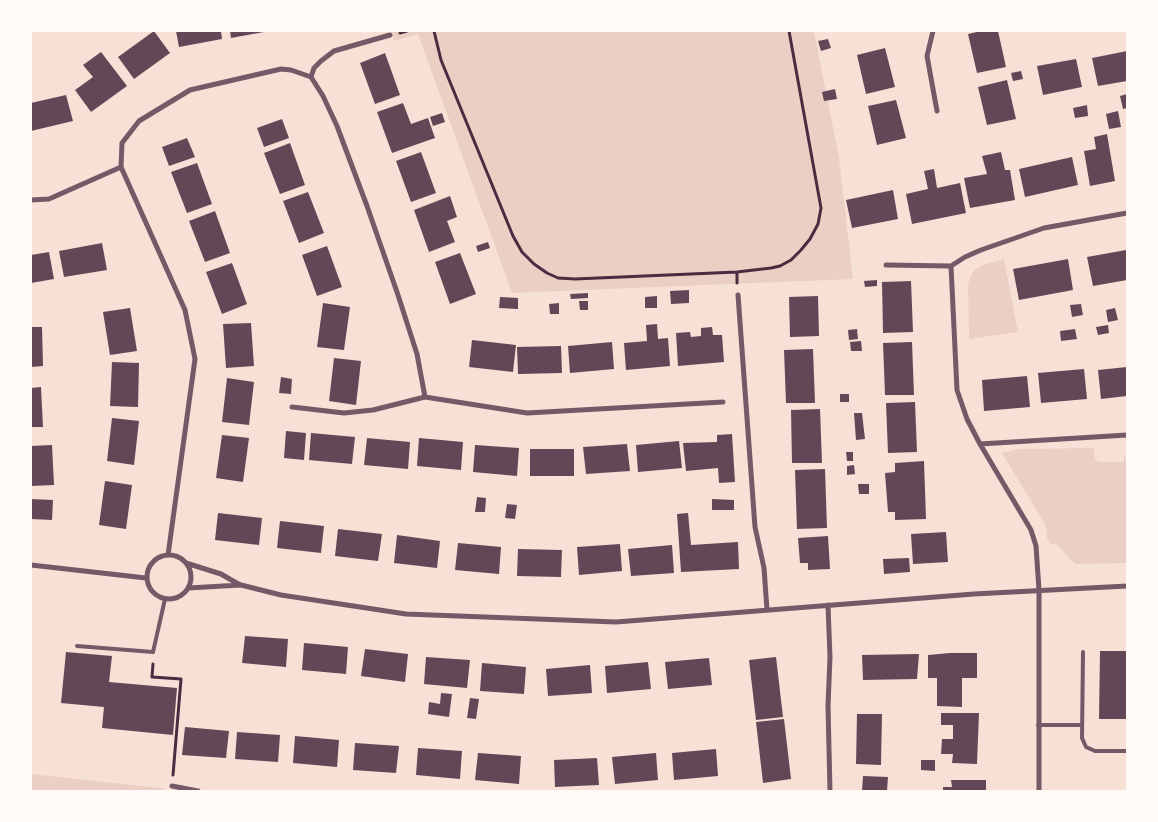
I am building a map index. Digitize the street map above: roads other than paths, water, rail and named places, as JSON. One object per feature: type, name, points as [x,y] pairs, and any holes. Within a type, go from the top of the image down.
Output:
[{"type":"street","points":[[933,31],[928,56],[937,111]]},
{"type":"street","points":[[310,77],[314,68],[334,52],[390,35]]},
{"type":"street","points":[[168,555],[195,360],[185,310],[121,167],[122,143],[139,120],[190,90],[282,69],[291,70],[310,77],[323,96],[338,128],[398,295],[416,354],[425,397]]},
{"type":"street","points":[[31,200],[49,198],[121,167]]},
{"type":"street","points":[[886,265],[951,266],[981,250],[1044,228],[1127,213]]},
{"type":"street","points":[[951,266],[957,390],[967,419],[980,444],[1031,530],[1038,560],[1040,590],[1039,791]]},
{"type":"street","points":[[738,295],[755,527],[764,568],[767,610]]},
{"type":"street","points":[[292,407],[344,413],[373,410],[425,397],[527,413],[723,402]]},
{"type":"street","points":[[980,444],[1127,435]]},
{"type":"street","points":[[185,562],[191,573],[191,581],[184,594],[177,598],[165,599],[154,595],[149,589],[146,578],[149,566],[160,556],[168,555],[176,556],[185,562],[221,574],[240,585],[281,595],[406,614],[616,622],[1040,590],[1127,586]]},
{"type":"street","points":[[31,565],[146,578]]},
{"type":"street","points":[[188,588],[240,585]]},
{"type":"street","points":[[828,605],[830,791]]},
{"type":"street","points":[[172,786],[198,791]]},
{"type":"lane","points":[[76,646],[153,652],[165,599]]},
{"type":"lane","points":[[1082,652],[1082,738],[1086,747],[1095,751],[1127,751]]},
{"type":"lane","points":[[1038,725],[1082,725]]}]
